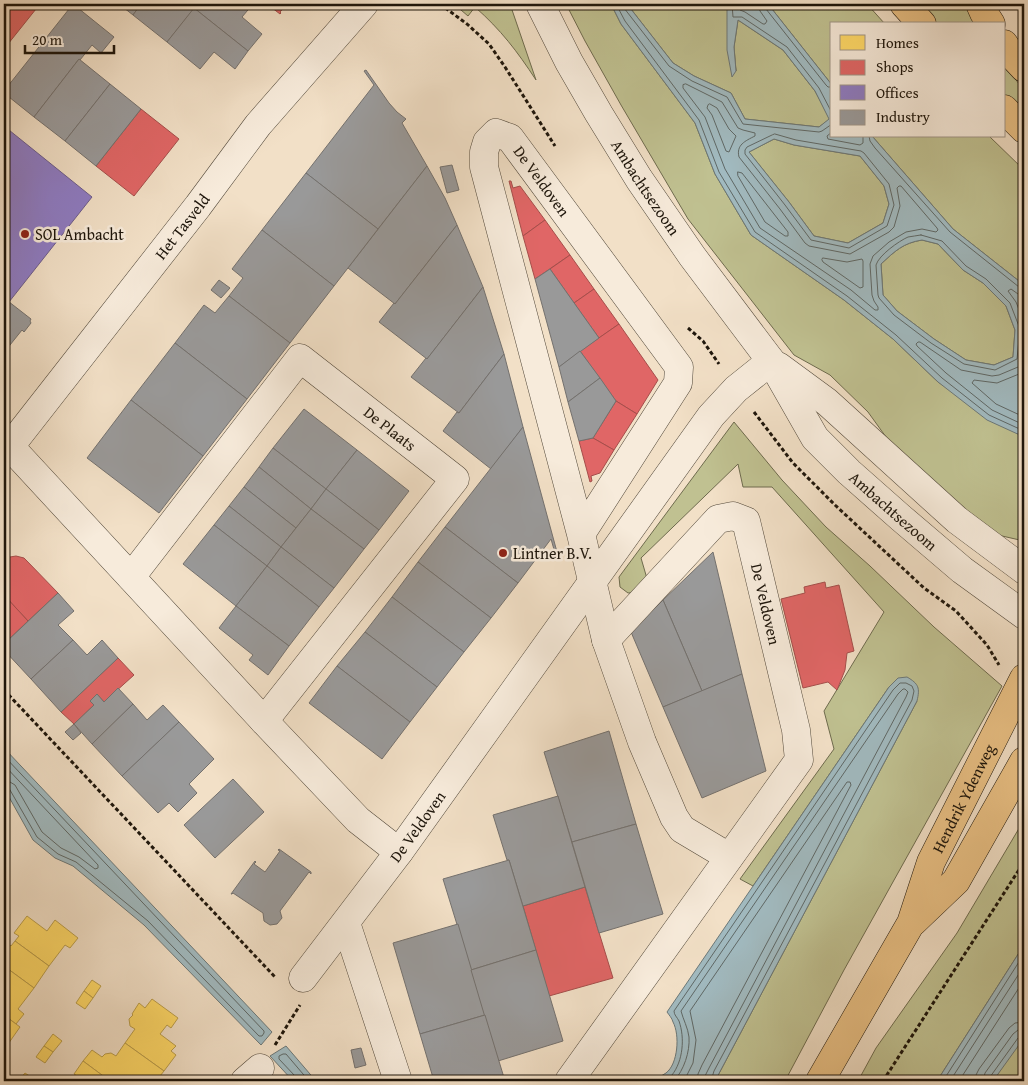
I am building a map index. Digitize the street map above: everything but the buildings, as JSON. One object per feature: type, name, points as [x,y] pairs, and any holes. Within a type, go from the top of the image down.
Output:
[{"type":"main road","points":[[904,4],[920,22]]},
{"type":"main road","points":[[980,4],[990,22]]},
{"type":"main road","points":[[1006,47],[1024,68]]},
{"type":"main road","points":[[1006,111],[1024,129]]},
{"type":"main road","name":"Hendrik Ydenweg","points":[[820,1081],[912,923],[930,862],[1024,679]]},
{"type":"main road","name":"Hendrik Ydenweg","points":[[912,923],[956,881],[1024,761]]},
{"type":"street","name":"Het Tasveld","points":[[6,447],[198,206],[258,125],[364,4]]},
{"type":"street","name":"Ambachtsezoom","points":[[540,4],[569,62],[639,179],[692,256],[771,361],[815,438],[842,466],[962,570],[1024,616]]},
{"type":"street","name":"De Veldoven","points":[[581,534],[678,383],[679,367],[510,138],[496,133],[486,142],[484,167],[581,534],[606,640],[642,742],[674,818],[682,829],[729,858]]},
{"type":"street","name":"De Plaats","points":[[131,577],[300,358],[455,479],[264,721]]},
{"type":"street","name":"Ambachtsezoom","points":[[771,361],[827,402],[957,520],[1024,570]]},
{"type":"street","name":"De Veldoven","points":[[291,985],[346,923],[399,852],[711,416],[736,389],[771,361]]},
{"type":"street","points":[[6,447],[131,577],[358,820],[399,852]]},
{"type":"street","name":"De Veldoven","points":[[569,1081],[799,760],[796,730],[746,521],[733,516],[718,519],[606,640]]},
{"type":"street","points":[[346,923],[398,1081]]},
{"type":"path","name":"Ambachtsezoom","points":[[793,462],[835,505],[924,588],[956,611],[987,645],[1000,666],[1006,671],[1024,679]]},
{"type":"path","points":[[4,690],[291,985],[300,1005],[287,1026]]},
{"type":"path","points":[[883,1081],[1024,862]]},
{"type":"green space","points":[[454,4],[510,4],[536,80],[508,41],[475,7],[468,16]]},
{"type":"green space","points":[[566,4],[611,4],[621,24],[695,123],[715,174],[751,235],[844,300],[893,339],[938,382],[1022,436],[1024,434],[1024,541],[989,533],[904,462],[868,412],[830,375],[794,355],[688,219],[621,105]]},
{"type":"green space","points":[[627,4],[727,4],[736,71],[734,47],[738,20],[783,50],[815,91],[830,119],[819,127],[745,119],[731,93],[694,76],[673,63]]},
{"type":"green space","points":[[768,4],[867,4],[883,22],[830,22],[830,82]]},
{"type":"green space","points":[[919,4],[967,4],[978,22],[934,22]]},
{"type":"green space","points":[[1006,66],[1024,91],[1024,115],[1006,99]]},
{"type":"green space","points":[[874,138],[991,138],[1024,170],[1024,285],[953,229]]},
{"type":"green space","points":[[774,139],[794,145],[860,156],[884,186],[889,204],[883,223],[848,243],[814,236],[749,152]]},
{"type":"green space","points":[[922,240],[938,244],[963,270],[983,283],[1006,306],[1015,330],[1013,357],[994,365],[966,360],[897,311],[883,295],[881,264],[900,248]]},
{"type":"green space","points":[[734,422],[782,480],[826,527],[934,627],[1002,686],[844,970],[785,1081],[715,1081],[917,701],[889,687],[753,886],[740,879],[834,749],[824,711],[884,612],[772,487],[743,487],[738,464],[641,558],[648,582],[638,592],[628,593],[620,587],[619,577]]},
{"type":"green space","points":[[1024,820],[1024,945],[937,1081],[858,1081],[876,1048],[957,933]]},
{"type":"green space","points":[[1024,968],[1024,1081],[964,1081]]},
{"type":"water","points":[[611,4],[627,4],[673,63],[694,76],[731,93],[745,119],[819,127],[829,119],[815,91],[783,50],[738,20],[734,47],[736,71],[732,77],[727,50],[727,4],[768,4],[830,82],[830,138],[874,138],[953,229],[1024,285],[1024,434],[1022,436],[987,420],[938,382],[893,339],[844,300],[751,235],[715,174],[695,123],[621,24]],"holes":[[[774,139],[794,145],[860,156],[884,186],[889,204],[883,223],[848,243],[814,236],[749,152]],[[922,240],[938,244],[963,270],[983,283],[1006,306],[1015,330],[1013,357],[994,365],[966,360],[897,311],[883,295],[881,264],[900,248],[910,243]]]},
{"type":"water","points":[[907,677],[918,687],[917,701],[715,1081],[639,1081],[659,1077],[670,1069],[677,1049],[677,1034],[672,1019],[667,1012],[889,687],[898,678]]},
{"type":"water","points":[[4,748],[272,1032],[261,1045],[144,925],[73,866],[55,858],[33,840],[4,788]]},
{"type":"water","points":[[1024,945],[1024,1038],[993,1081],[937,1081]]},
{"type":"water","points":[[286,1046],[316,1081],[293,1081],[270,1056]]},
{"type":"place","name":"SOL Ambacht","points":[[25,234]]},
{"type":"place","name":"Lintner B.V.","points":[[503,553]]}]
